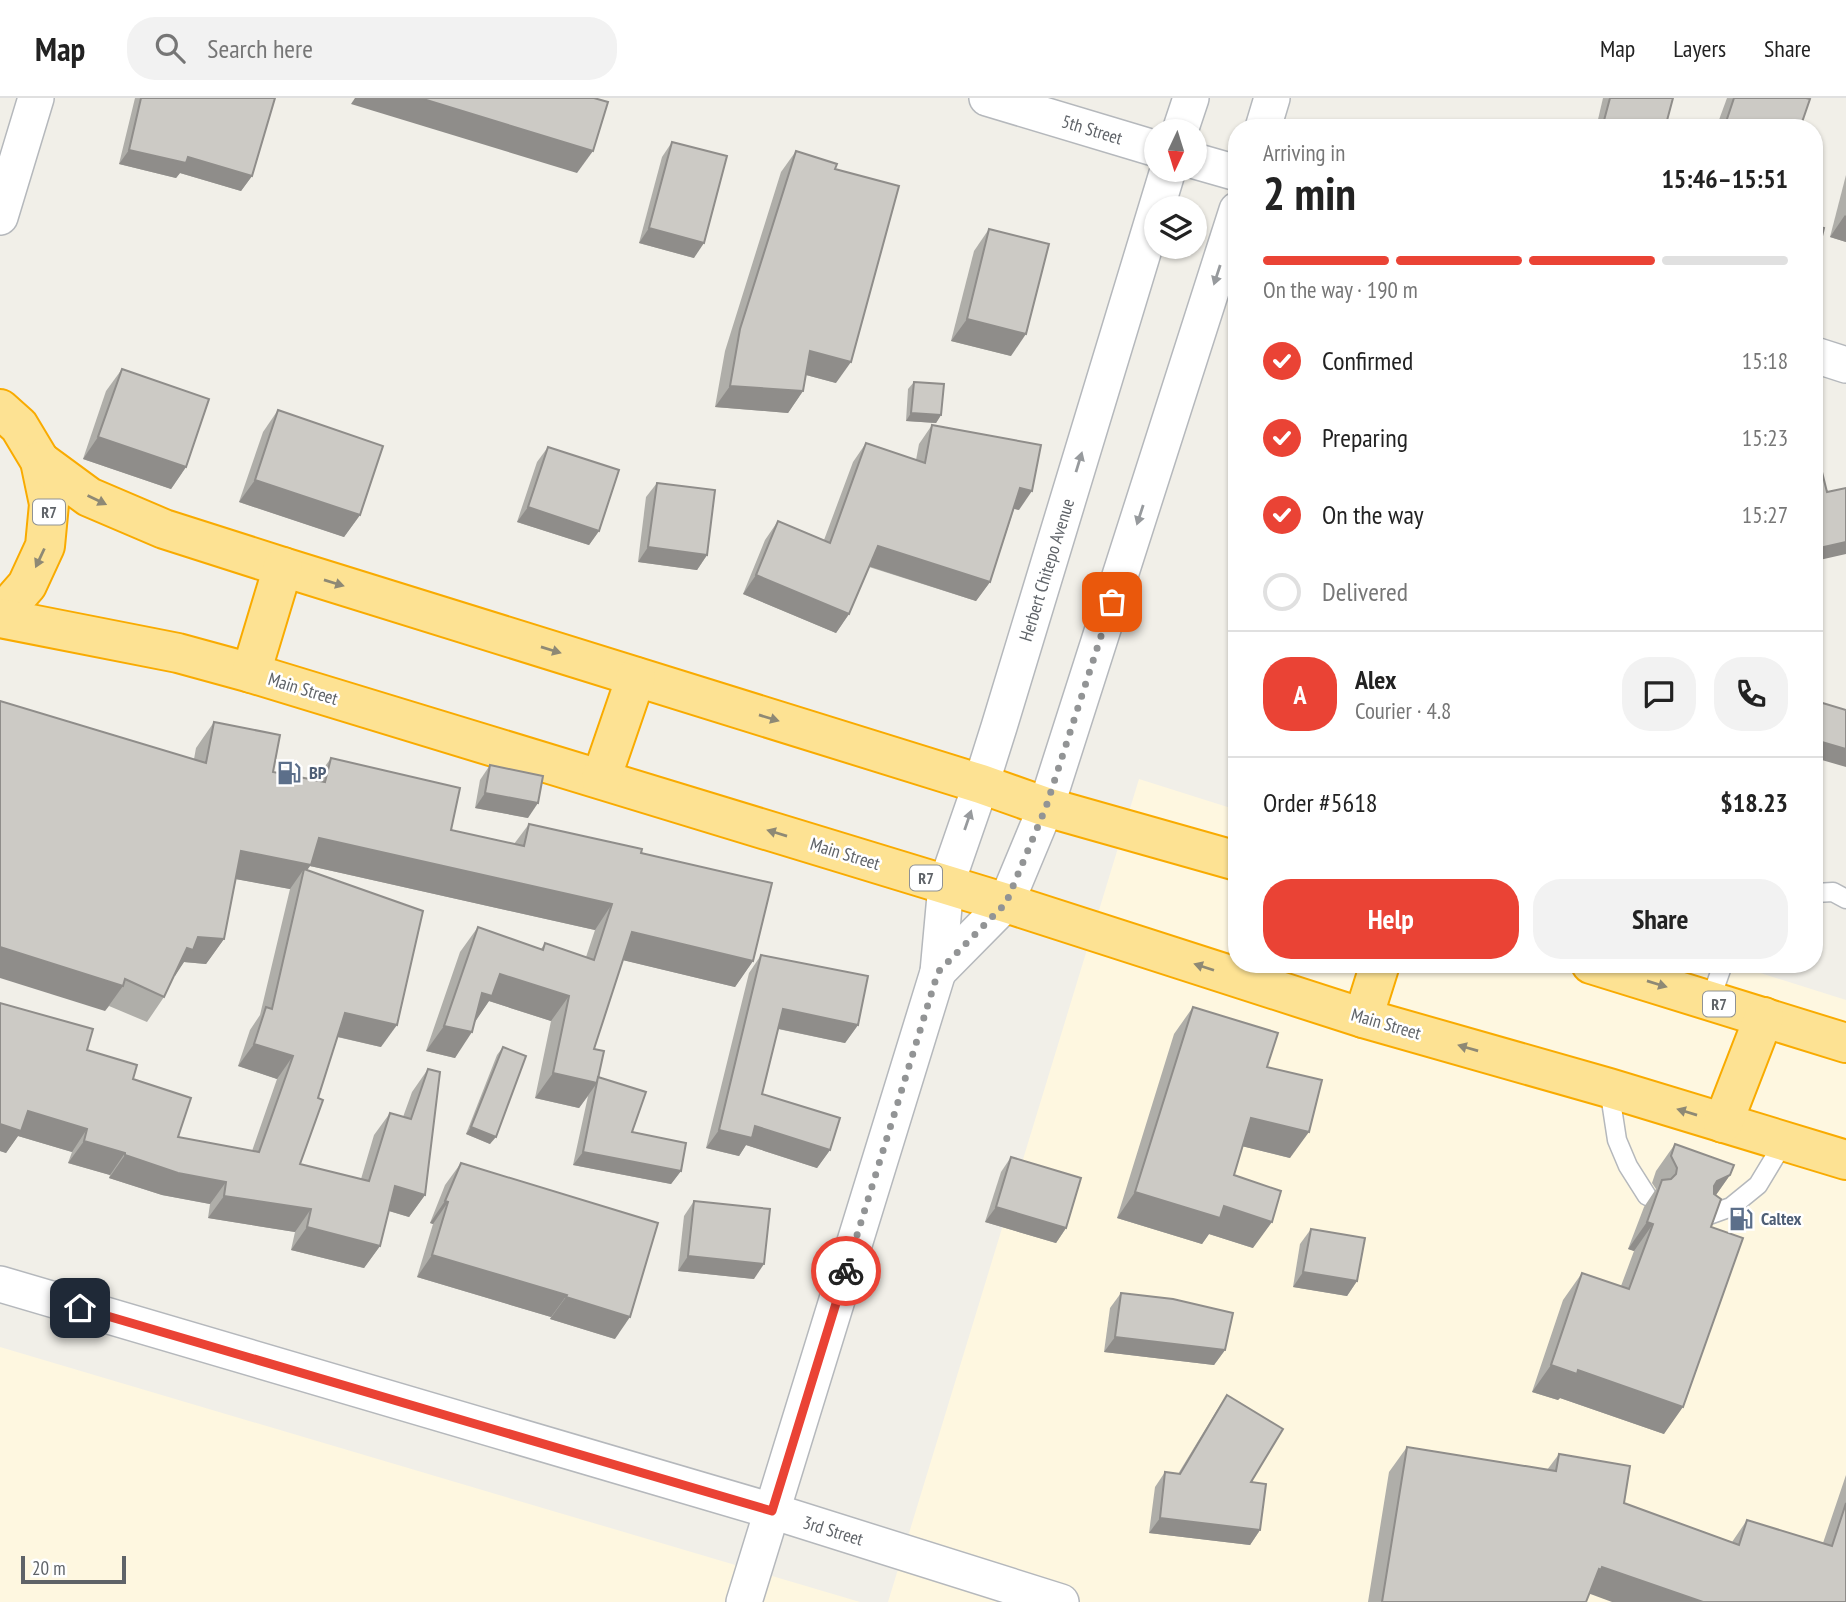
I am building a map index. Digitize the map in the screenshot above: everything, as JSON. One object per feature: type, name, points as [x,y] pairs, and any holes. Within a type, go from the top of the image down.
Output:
[{"type":"highway","name":"Main Street","points":[[0,409],[19,426],[40,461],[50,504],[45,546],[27,586],[0,617],[178,653],[250,673],[946,884],[1363,1018],[1609,1088],[1846,1160]]},
{"type":"highway","name":"Main Street","points":[[40,461],[89,497],[164,529],[981,784],[1046,807],[1228,858]]},
{"type":"highway","points":[[250,673],[283,568]]},
{"type":"highway","points":[[601,779],[636,677]]},
{"type":"highway","points":[[1363,1018],[1377,973]]},
{"type":"highway","name":"R7","points":[[1620,973],[1846,1044]]},
{"type":"highway","points":[[1723,1123],[1764,1017]]},
{"type":"street","points":[[0,217],[36,98]]},
{"type":"street","name":"5th Street","points":[[987,98],[1144,145]]},
{"type":"street","points":[[1184,119],[1191,98]]},
{"type":"street","points":[[1266,119],[1272,98]]},
{"type":"street","points":[[1208,165],[1228,170]]},
{"type":"street","name":"Herbert Chitepo Avenue","points":[[744,1602],[938,972],[946,884],[981,784],[1164,182]]},
{"type":"street","name":"Herbert Chitepo Avenue","points":[[938,972],[1006,903],[1046,807],[1228,238]]},
{"type":"street","points":[[1823,358],[1846,365]]},
{"type":"street","name":"3rd Street","points":[[0,1284],[772,1511],[1061,1602]]},
{"type":"lane","points":[[1823,893],[1833,892],[1846,899]]},
{"type":"lane","points":[[1710,1001],[1720,973]]},
{"type":"lane","points":[[1609,1088],[1617,1140],[1628,1166],[1647,1196]]},
{"type":"lane","points":[[1706,1216],[1731,1207],[1758,1185],[1784,1142]]},
{"type":"shaded area","points":[[1139,779],[1228,807],[1228,973],[1760,973],[1846,1000],[1846,1602],[888,1602]]},
{"type":"shaded area","points":[[0,1347],[860,1602],[0,1602]]},
{"type":"building","points":[[141,98],[275,98],[252,176],[188,157],[186,163],[129,150]]},
{"type":"building","points":[[420,98],[594,98],[608,102],[593,151]]},
{"type":"building","points":[[1610,98],[1673,98],[1667,119],[1604,119]]},
{"type":"building","points":[[1734,98],[1810,99],[1803,119],[1727,119]]},
{"type":"building","points":[[672,142],[727,156],[704,243],[649,228]]},
{"type":"building","points":[[796,151],[837,164],[835,169],[899,186],[851,362],[810,351],[803,391],[730,386],[740,329]]},
{"type":"building","points":[[989,229],[1049,244],[1026,334],[967,319]]},
{"type":"building","points":[[122,369],[209,399],[186,467],[98,437]]},
{"type":"building","points":[[914,382],[944,384],[941,415],[911,413]]},
{"type":"building","points":[[278,410],[383,446],[360,515],[255,480]]},
{"type":"building","points":[[932,425],[1041,445],[1032,491],[1020,488],[990,582],[878,546],[849,614],[756,575],[778,521],[830,543],[866,443],[925,463]]},
{"type":"building","points":[[548,447],[619,470],[599,531],[528,507]]},
{"type":"building","points":[[1823,476],[1827,492],[1846,488],[1846,542],[1823,547]]},
{"type":"building","points":[[657,483],[715,490],[707,555],[648,547]]},
{"type":"building","points":[[0,701],[206,763],[214,722],[280,735],[273,772],[325,782],[331,758],[460,788],[451,830],[524,846],[529,824],[642,849],[641,853],[772,883],[753,961],[632,932],[594,1049],[604,1051],[597,1083],[553,1073],[569,996],[500,974],[492,996],[482,993],[472,1032],[444,1026],[478,927],[543,950],[545,943],[594,960],[612,904],[319,838],[311,865],[241,851],[224,939],[198,937],[193,950],[187,948],[164,997],[125,979],[123,986],[0,947]]},
{"type":"building","points":[[1823,703],[1846,710],[1846,749],[1823,742]]},
{"type":"building","points":[[490,765],[543,776],[538,803],[485,793]]},
{"type":"building","points":[[304,869],[423,911],[397,1025],[345,1013],[318,1098],[323,1100],[300,1164],[369,1181],[390,1113],[411,1119],[428,1069],[440,1072],[425,1195],[395,1186],[380,1246],[307,1227],[311,1209],[224,1196],[226,1182],[178,1173],[84,1141],[87,1129],[28,1111],[21,1131],[0,1124],[0,1003],[93,1029],[87,1050],[137,1065],[133,1079],[191,1098],[178,1137],[259,1152],[293,1056],[254,1044],[266,1007],[272,1009]]},
{"type":"building","points":[[761,955],[868,976],[858,1025],[783,1009],[762,1094],[840,1118],[830,1150],[755,1126],[752,1138],[719,1130]]},
{"type":"building","points":[[1193,1007],[1278,1033],[1267,1067],[1322,1080],[1309,1132],[1251,1118],[1234,1175],[1281,1191],[1272,1222],[1224,1206],[1220,1218],[1135,1192]]},
{"type":"building","points":[[503,1047],[526,1056],[496,1137],[471,1127]]},
{"type":"building","points":[[598,1077],[646,1092],[632,1132],[686,1143],[681,1171],[583,1152]]},
{"type":"building","points":[[1675,1144],[1734,1165],[1730,1175],[1717,1181],[1714,1186],[1714,1194],[1721,1199],[1711,1227],[1743,1238],[1683,1407],[1578,1370],[1577,1374],[1551,1365],[1582,1273],[1629,1289],[1653,1224],[1647,1222],[1662,1180],[1671,1179],[1676,1174],[1677,1168],[1671,1156]]},
{"type":"building","points":[[1011,1157],[1081,1178],[1066,1228],[996,1207]]},
{"type":"building","points":[[461,1163],[658,1223],[630,1317],[566,1297],[567,1295],[432,1255],[448,1202],[445,1201]]},
{"type":"building","points":[[694,1201],[770,1209],[764,1264],[688,1256]]},
{"type":"building","points":[[1311,1229],[1365,1238],[1357,1281],[1303,1272]]},
{"type":"building","points":[[1121,1293],[1173,1299],[1233,1313],[1225,1350],[1115,1337]]},
{"type":"building","points":[[1227,1395],[1283,1429],[1251,1482],[1266,1484],[1260,1530],[1160,1518],[1165,1472],[1180,1474]]},
{"type":"building","points":[[1407,1447],[1556,1471],[1559,1454],[1630,1466],[1624,1503],[1739,1545],[1747,1520],[1832,1546],[1846,1503],[1846,1602],[1703,1602],[1602,1567],[1586,1602],[1382,1602]]},
{"type":"way so far","points":[[846,1271],[938,972],[1006,903],[1046,807],[1112,602]]},
{"type":"place","name":"BP","points":[[289,773]]},
{"type":"place","name":"Caltex","points":[[1741,1219]]},
{"type":"route","points":[[80,1308],[772,1511],[846,1271]]}]
